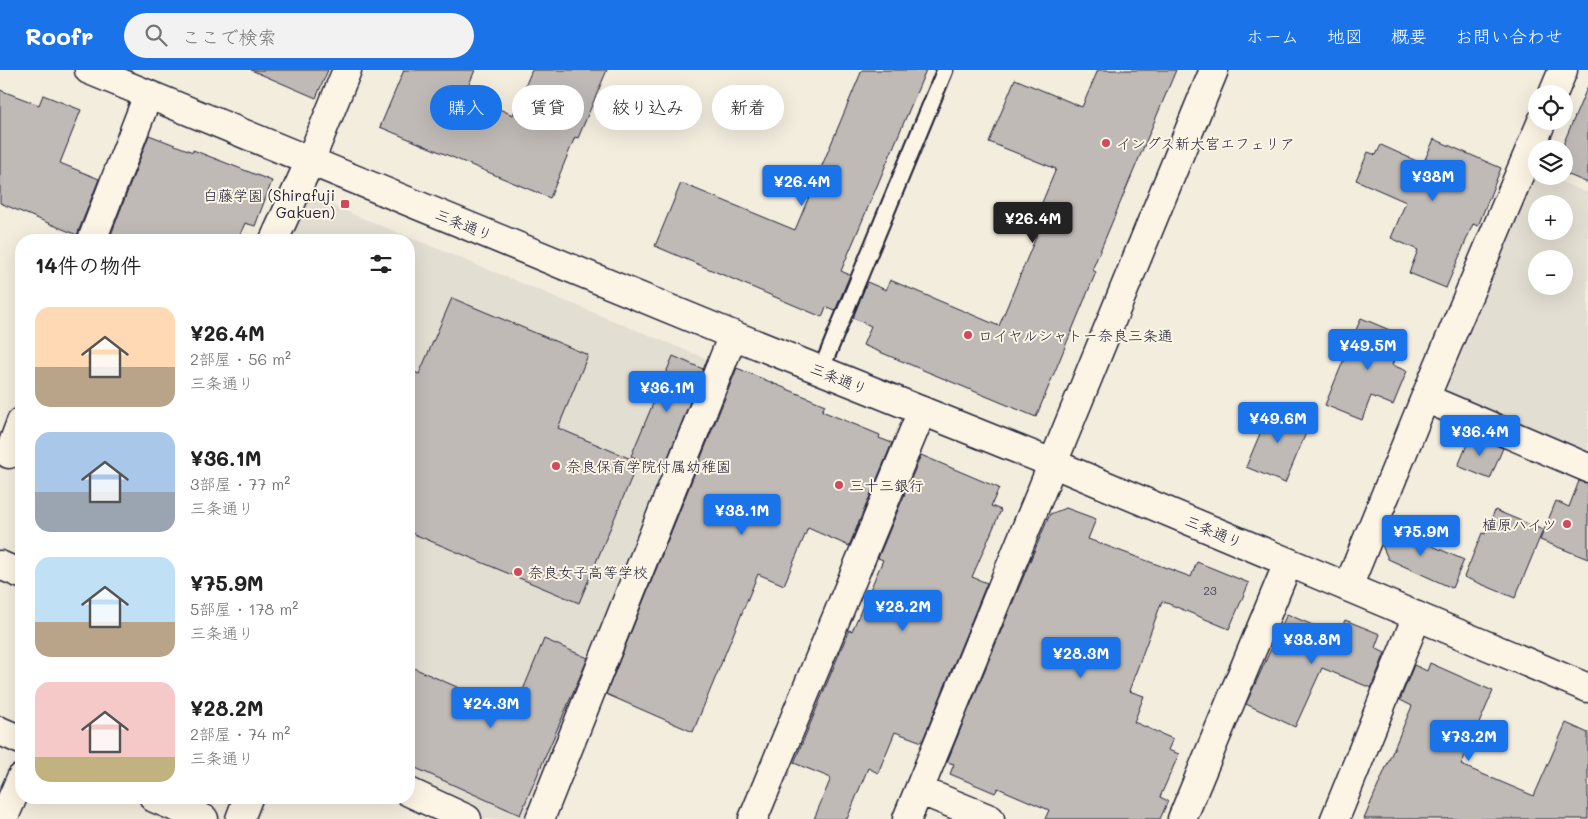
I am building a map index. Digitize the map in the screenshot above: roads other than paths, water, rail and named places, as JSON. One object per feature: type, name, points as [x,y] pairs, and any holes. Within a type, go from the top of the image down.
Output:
[{"type":"street","name":"三条通り","points":[[89,70],[733,335],[1052,463],[1588,688]]},
{"type":"street","points":[[277,234],[310,161],[347,70]]},
{"type":"street","points":[[907,819],[1214,70]]},
{"type":"street","points":[[1557,85],[1563,70]]},
{"type":"street","points":[[94,234],[148,95]]},
{"type":"street","points":[[1348,587],[1425,398],[1538,130]]},
{"type":"street","points":[[540,819],[733,335]]},
{"type":"street","points":[[1425,398],[1588,468]]},
{"type":"street","points":[[753,819],[922,411]]},
{"type":"street","points":[[10,455],[15,440]]},
{"type":"street","points":[[1182,819],[1288,563]]},
{"type":"street","points":[[0,565],[15,571]]},
{"type":"street","points":[[1334,819],[1417,616]]},
{"type":"street","points":[[0,731],[15,737]]},
{"type":"street","points":[[919,790],[990,819]]},
{"type":"street","points":[[3,819],[15,792]]},
{"type":"street","points":[[415,795],[466,819]]},
{"type":"street","points":[[168,804],[204,819]]},
{"type":"street","points":[[240,819],[246,804]]},
{"type":"lane","points":[[821,370],[945,70]]},
{"type":"place","name":"イングス新大宮エフェリア","points":[[1106,143]]},
{"type":"place","name":"白藤学園 (Shirafuji Gakuen)","points":[[345,204]]},
{"type":"place","name":"ロイヤルシャトー奈良三条通","points":[[968,335]]},
{"type":"place","name":"奈良保育学院付属幼稚園","points":[[556,466]]},
{"type":"place","name":"三十三銀行","points":[[839,485]]},
{"type":"place","name":"植原ハイツ","points":[[1567,524]]},
{"type":"place","name":"奈良女子高等学校","points":[[518,572]]}]
